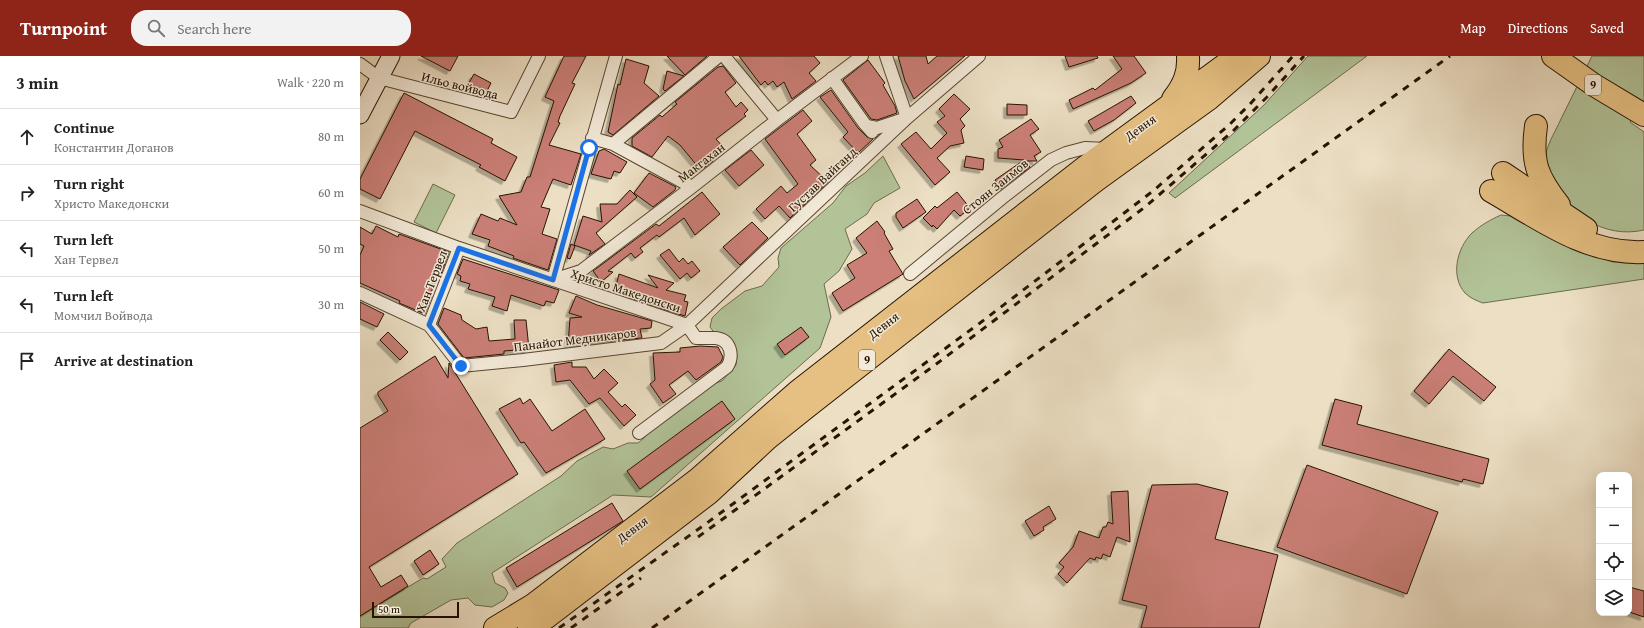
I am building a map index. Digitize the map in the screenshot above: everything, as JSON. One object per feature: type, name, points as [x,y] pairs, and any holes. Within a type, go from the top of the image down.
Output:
[{"type":"highway","points":[[1166,108],[1185,82],[1188,70],[1188,56]]},
{"type":"highway","points":[[1194,56],[1202,66],[1222,68]]},
{"type":"highway","name":"Девня","points":[[496,628],[533,605],[698,479],[797,392],[1110,149],[1222,68],[1259,56]]},
{"type":"highway","name":"9","points":[[1553,56],[1594,85],[1640,113]]},
{"type":"highway","name":"Девня","points":[[529,628],[547,617],[709,493],[767,439],[1096,181],[1210,98],[1222,68]]},
{"type":"highway","points":[[1536,126],[1534,150],[1538,172],[1550,194],[1570,219]]},
{"type":"highway","points":[[1503,173],[1585,228],[1606,236],[1628,238],[1644,237]]},
{"type":"highway","points":[[1491,191],[1571,236],[1589,244],[1614,251],[1644,252]]},
{"type":"street","points":[[360,115],[391,56]]},
{"type":"street","name":"Ильо войвода","points":[[379,78],[511,112],[539,56]]},
{"type":"street","points":[[553,280],[616,56]]},
{"type":"street","points":[[613,144],[719,56]]},
{"type":"street","points":[[724,56],[777,120]]},
{"type":"street","name":"Макгахан","points":[[553,280],[581,271],[862,56]]},
{"type":"street","points":[[867,126],[877,128],[906,118],[886,56]]},
{"type":"street","name":"Густав Вайганд","points":[[687,325],[906,118],[979,56]]},
{"type":"street","points":[[360,64],[379,78]]},
{"type":"street","points":[[832,78],[867,126],[881,142]]},
{"type":"street","points":[[592,138],[613,144],[692,187]]},
{"type":"street","name":"Стоян Заимов","points":[[910,274],[1002,198],[1051,160],[1066,153],[1085,148],[1110,149]]},
{"type":"street","name":"Христо Македонски","points":[[360,210],[459,248],[687,325],[696,338],[716,338],[725,342],[731,351],[730,362],[723,371],[639,433]]},
{"type":"street","name":"Хан Тервел","points":[[429,325],[459,248]]},
{"type":"street","points":[[360,293],[429,325]]},
{"type":"street","name":"Панайот Медникаров","points":[[429,325],[461,366],[661,343],[687,325]]},
{"type":"green space","points":[[1308,56],[1367,56],[1175,198],[1169,193],[1264,105]]},
{"type":"green space","points":[[1592,56],[1644,56],[1644,103],[1635,111],[1630,122],[1644,132],[1644,230],[1630,232],[1615,231],[1589,222],[1578,214],[1559,193],[1552,180],[1549,170],[1546,153],[1549,144]]},
{"type":"green space","points":[[883,156],[900,188],[874,203],[867,214],[845,229],[852,249],[839,271],[824,284],[831,317],[820,348],[651,497],[613,495],[492,573],[495,583],[505,588],[508,593],[504,600],[492,607],[475,605],[468,598],[451,600],[411,623],[408,628],[360,628],[360,616],[423,578],[427,579],[446,567],[442,559],[457,543],[561,476],[577,461],[603,447],[613,449],[628,443],[638,443],[644,438],[646,430],[710,385],[722,381],[736,365],[737,355],[729,338],[715,334],[710,327],[712,318],[721,309],[745,291],[762,286],[779,267],[778,258],[781,248],[833,203],[846,186],[865,173]]},
{"type":"green space","points":[[433,184],[455,195],[436,233],[414,222]]},
{"type":"green space","points":[[1501,215],[1520,217],[1578,247],[1613,262],[1644,260],[1644,279],[1483,303],[1471,298],[1460,286],[1458,279],[1457,262],[1459,254],[1462,246],[1472,233]]},
{"type":"building","points":[[421,56],[458,56],[450,71]]},
{"type":"building","points":[[564,56],[586,56],[572,83],[575,84],[560,116],[558,122],[560,123],[549,145],[581,154],[571,185],[553,179],[541,207],[550,209],[542,234],[557,239],[548,270],[513,258],[514,256],[488,246],[490,240],[472,234],[481,214],[498,221],[500,218],[517,225],[499,196],[521,192],[527,177],[530,177],[554,101],[545,97]]},
{"type":"building","points":[[667,56],[707,56],[685,75]]},
{"type":"building","points":[[739,56],[814,56],[820,63],[809,73],[816,81],[792,99],[784,82],[777,87],[773,81],[768,85],[765,81],[761,85]]},
{"type":"building","points":[[898,56],[926,56],[928,64],[937,56],[965,56],[914,99],[905,81]]},
{"type":"building","points":[[1065,56],[1097,56],[1098,58],[1069,67]]},
{"type":"building","points":[[1113,56],[1134,56],[1146,73],[1131,83],[1073,109],[1069,100],[1093,88],[1095,90],[1122,69]]},
{"type":"building","points":[[626,59],[649,66],[644,83],[659,96],[613,135],[608,132],[618,84],[620,85]]},
{"type":"building","points":[[868,60],[885,83],[883,85],[895,106],[897,113],[877,120],[871,119],[843,80]]},
{"type":"building","points":[[723,66],[736,83],[725,92],[736,107],[741,102],[748,110],[744,114],[746,116],[716,139],[723,147],[710,157],[713,161],[704,168],[701,165],[699,168],[680,145],[668,136],[652,157],[632,146],[632,138],[660,115],[662,117],[677,104],[675,102],[718,67]]},
{"type":"building","points":[[667,71],[684,76],[665,91],[663,89]]},
{"type":"building","points":[[474,74],[491,83],[484,97],[466,88]]},
{"type":"building","points":[[831,90],[858,128],[867,137],[873,139],[858,153],[843,137],[848,132],[820,97]]},
{"type":"building","points":[[404,93],[493,139],[491,143],[517,157],[505,181],[479,167],[481,165],[415,131],[380,199],[360,189],[360,179]]},
{"type":"building","points":[[954,94],[970,109],[960,119],[965,126],[961,130],[964,143],[950,146],[937,158],[950,172],[935,185],[901,144],[916,132],[931,149],[947,133],[937,122],[945,116],[939,109]]},
{"type":"building","points":[[1131,96],[1136,103],[1114,120],[1094,131],[1088,121]]},
{"type":"building","points":[[1007,104],[1027,105],[1027,115],[1007,115]]},
{"type":"building","points":[[803,110],[812,121],[797,134],[816,160],[810,165],[828,182],[790,218],[779,206],[765,219],[756,209],[781,186],[787,193],[798,184],[765,139]]},
{"type":"building","points":[[1031,119],[1039,129],[1030,135],[1041,152],[1034,156],[1037,161],[1025,161],[1030,167],[1001,189],[995,180],[1024,160],[998,158],[998,149],[1003,147],[999,140]]},
{"type":"building","points":[[604,149],[627,162],[620,173],[614,171],[611,179],[591,174],[599,151]]},
{"type":"building","points":[[751,150],[764,165],[739,186],[725,170]]},
{"type":"building","points":[[966,156],[984,159],[983,170],[964,167]]},
{"type":"building","points":[[649,173],[676,187],[675,190],[653,207],[634,193]]},
{"type":"building","points":[[630,190],[637,197],[596,233],[605,244],[589,255],[591,251],[574,245],[583,216],[602,222],[600,204],[617,204]]},
{"type":"building","points":[[702,192],[720,214],[695,235],[684,218],[659,237],[657,235],[640,248],[643,252],[635,258],[631,253],[608,271],[613,272],[601,282],[593,271],[656,224],[659,226]]},
{"type":"building","points":[[957,192],[970,208],[960,216],[954,210],[937,229],[933,225],[932,227],[923,218],[935,206],[937,208]]},
{"type":"building","points":[[917,199],[926,212],[903,228],[896,217],[896,213]]},
{"type":"building","points":[[877,221],[885,232],[884,233],[893,249],[889,251],[903,274],[843,311],[832,293],[855,278],[847,265],[867,253],[856,238]]},
{"type":"building","points":[[752,222],[768,238],[740,265],[723,247]]},
{"type":"building","points":[[376,226],[398,237],[399,234],[449,252],[441,274],[439,273],[430,295],[432,296],[425,314],[399,303],[400,301],[360,283],[360,255],[364,246],[360,244],[360,227],[372,234]]},
{"type":"building","points":[[571,244],[575,246],[570,259],[567,258]]},
{"type":"building","points":[[669,249],[679,262],[683,258],[688,264],[692,261],[700,271],[691,278],[687,273],[680,279],[660,255]]},
{"type":"building","points":[[463,259],[559,290],[554,303],[546,301],[544,306],[511,295],[507,311],[492,306],[495,297],[468,289],[470,284],[460,281],[461,276],[457,274]]},
{"type":"building","points":[[619,274],[658,288],[648,275],[674,283],[666,290],[686,295],[684,301],[688,302],[685,316],[630,298],[632,291],[616,286]]},
{"type":"building","points":[[576,296],[597,305],[652,321],[651,328],[640,329],[642,338],[568,345],[570,318],[582,317],[569,313]]},
{"type":"building","points":[[360,302],[384,314],[377,327],[360,319]]},
{"type":"building","points":[[444,308],[461,315],[462,320],[476,329],[487,327],[489,341],[515,339],[514,320],[526,320],[529,349],[504,351],[504,354],[464,358],[438,324]]},
{"type":"building","points":[[801,327],[809,337],[785,355],[777,344]]},
{"type":"building","points":[[388,332],[408,352],[400,360],[380,340]]},
{"type":"building","points":[[700,346],[718,347],[723,357],[721,362],[696,380],[688,371],[669,385],[676,394],[663,403],[650,384],[655,380],[653,353],[680,352],[680,348]]},
{"type":"building","points":[[1449,349],[1496,387],[1484,401],[1453,376],[1429,404],[1414,391]]},
{"type":"building","points":[[435,356],[448,378],[449,363],[518,474],[369,567],[381,587],[401,575],[408,586],[360,616],[360,428],[388,411],[378,395],[378,392]]},
{"type":"building","points":[[572,362],[572,367],[586,367],[594,379],[604,369],[618,383],[608,392],[622,407],[625,404],[636,415],[624,426],[600,398],[589,404],[570,380],[556,382],[554,365]]},
{"type":"building","points":[[520,398],[523,404],[530,399],[552,431],[585,409],[605,439],[546,473],[524,442],[521,443],[499,409]]},
{"type":"building","points":[[1335,399],[1362,406],[1357,424],[1489,459],[1483,484],[1463,479],[1462,482],[1322,445]]},
{"type":"building","points":[[722,401],[735,419],[640,489],[627,471]]},
{"type":"building","points":[[1307,465],[1438,512],[1407,594],[1277,547]]},
{"type":"building","points":[[1197,484],[1228,492],[1215,539],[1278,555],[1259,628],[1141,628],[1147,606],[1122,600],[1152,485]]},
{"type":"building","points":[[1128,491],[1130,542],[1117,537],[1110,557],[1103,554],[1101,559],[1096,557],[1095,560],[1090,558],[1067,583],[1058,574],[1064,567],[1059,563],[1073,547],[1079,531],[1099,538],[1103,527],[1106,527],[1108,522],[1113,524],[1111,492]]},
{"type":"building","points":[[612,503],[623,521],[517,587],[506,568]]},
{"type":"building","points":[[1049,506],[1056,519],[1043,527],[1044,530],[1034,536],[1025,521]]},
{"type":"building","points":[[430,550],[439,564],[423,575],[414,561]]},
{"type":"building","points":[[1632,588],[1644,591],[1644,617],[1632,613]]},
{"type":"railway","points":[[559,628],[700,528],[980,323],[1153,191],[1229,125],[1293,56]]},
{"type":"railway","points":[[698,537],[935,365],[1145,207],[1233,131],[1267,97],[1304,56]]},
{"type":"railway","points":[[652,628],[1450,56]]},
{"type":"railway","points":[[571,628],[641,578]]},
{"type":"route","points":[[461,366],[429,325],[459,248],[553,280],[589,148]]}]
